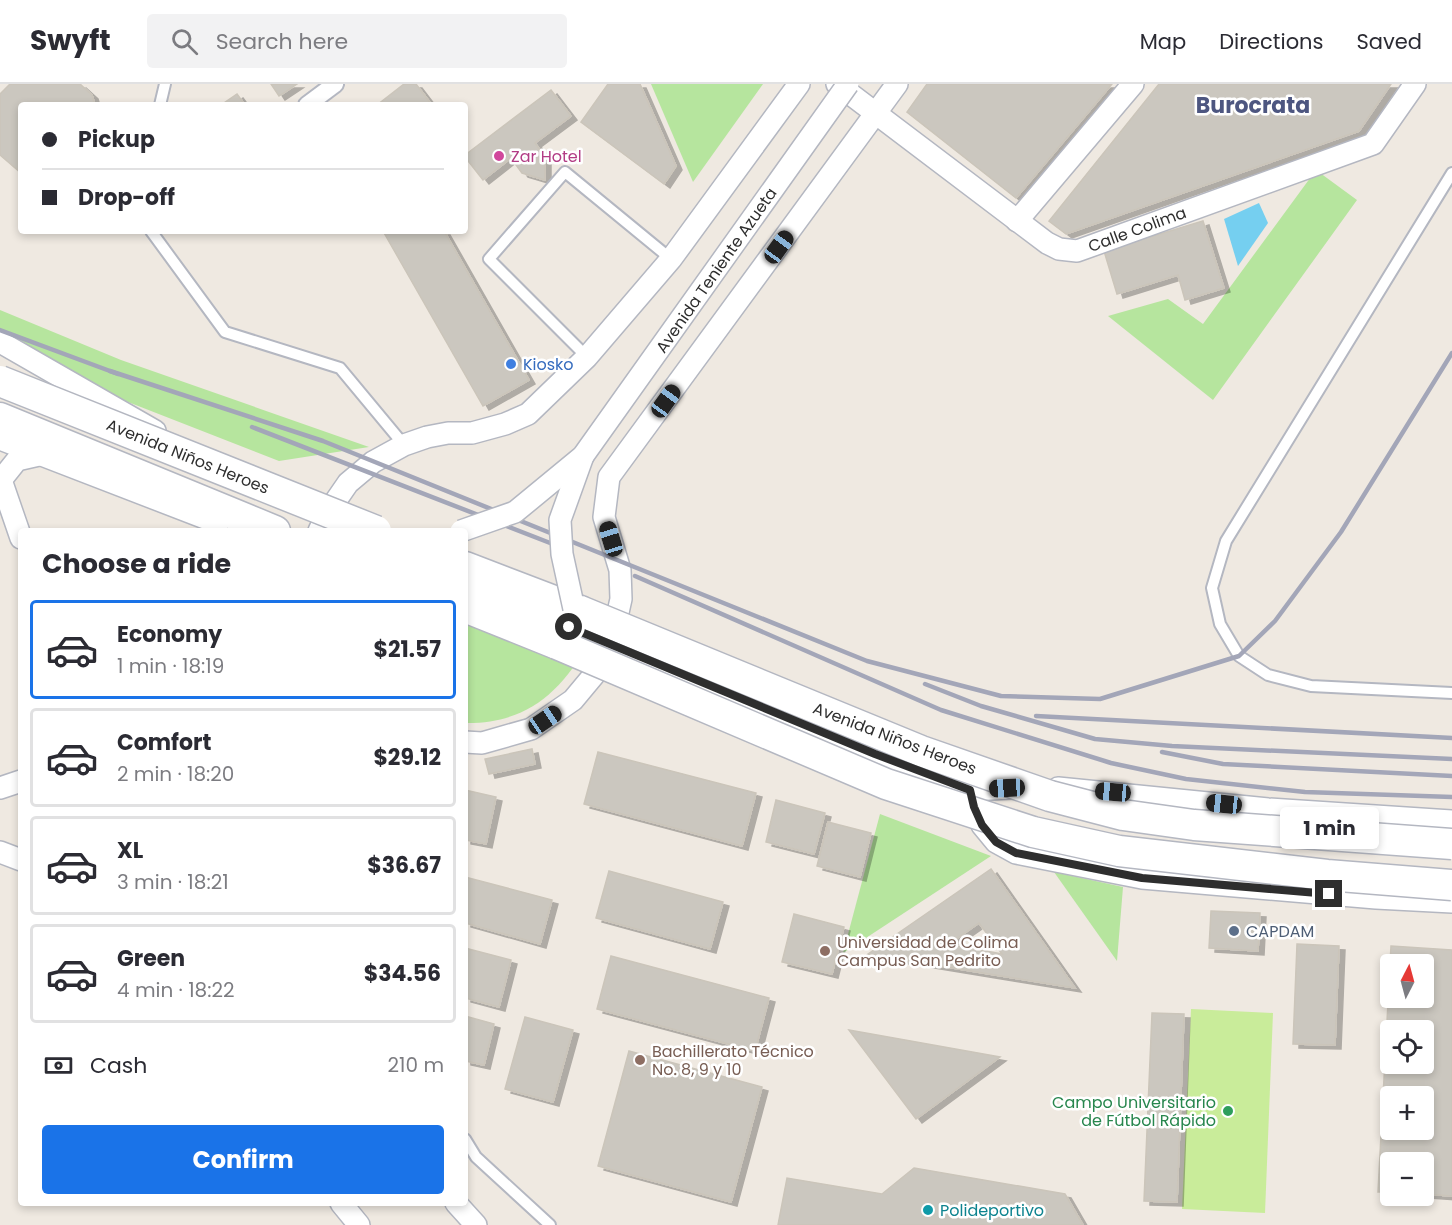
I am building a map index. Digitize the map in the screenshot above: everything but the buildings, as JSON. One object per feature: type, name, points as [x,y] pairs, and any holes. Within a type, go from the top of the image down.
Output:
[{"type":"main road","name":"Avenida Niños Heroes","points":[[0,381],[368,528]]},
{"type":"main road","points":[[0,418],[268,528]]},
{"type":"main road","name":"Avenida Niños Heroes","points":[[468,568],[921,751],[1050,796],[1123,815],[1194,825],[1452,843]]},
{"type":"main road","points":[[468,608],[886,784],[1033,832],[1119,851],[1327,875],[1452,885]]},
{"type":"street","points":[[311,102],[335,84]]},
{"type":"street","points":[[324,528],[328,512],[348,483],[373,462],[404,445],[427,437],[448,433],[472,433],[505,424],[528,414],[587,357],[671,259],[799,84]]},
{"type":"street","name":"Calle Colima","points":[[837,84],[1017,221],[1053,246],[1077,251],[1373,144],[1414,84]]},
{"type":"street","name":"Avenida Teniente Azueta","points":[[574,609],[562,554],[560,520],[584,456],[848,84]]},
{"type":"street","points":[[468,742],[482,743],[531,729],[573,700],[598,670],[611,644],[621,599],[620,570],[604,517],[609,477],[878,113],[897,84]]},
{"type":"street","points":[[1017,221],[1133,84]]},
{"type":"street","points":[[0,342],[322,528]]},
{"type":"street","points":[[0,439],[231,528]]},
{"type":"street","points":[[18,529],[1,480],[17,460],[39,455]]},
{"type":"street","name":"Avenida Teniente Azueta","points":[[468,529],[515,512],[584,456]]},
{"type":"street","points":[[468,586],[864,750],[970,790],[1061,788],[1268,809],[1452,821]]},
{"type":"street","points":[[0,788],[18,782]]},
{"type":"street","points":[[970,790],[982,825],[996,842],[1016,853],[1142,878],[1376,898],[1452,902]]},
{"type":"street","points":[[0,852],[18,859]]},
{"type":"street","points":[[343,1206],[359,1225]]},
{"type":"street","points":[[459,1206],[476,1225]]},
{"type":"lane","points":[[161,102],[165,84]]},
{"type":"lane","points":[[587,357],[489,259],[565,172],[671,259]]},
{"type":"lane","points":[[1452,173],[1226,541],[1212,588],[1220,624],[1239,656],[1268,675],[1311,686],[1452,693]]},
{"type":"lane","points":[[153,234],[225,332],[340,368],[404,445]]},
{"type":"lane","points":[[468,1144],[476,1157],[550,1225]]},
{"type":"green space","points":[[651,84],[763,84],[693,182]]},
{"type":"green space","points":[[1316,170],[1357,200],[1213,400],[1108,316],[1168,299],[1203,324]]},
{"type":"green space","points":[[0,310],[121,360],[369,447],[279,461],[0,352]]},
{"type":"green space","points":[[468,595],[589,643],[566,677],[539,702],[506,718],[468,723]]},
{"type":"green space","points":[[880,814],[991,856],[843,953]]},
{"type":"green space","points":[[1054,872],[1123,887],[1117,961]]},
{"type":"green space","name":"Campo Universitario de Fútbol Rápido","points":[[1191,1009],[1273,1013],[1265,1213],[1182,1209]]},
{"type":"water","points":[[1259,203],[1268,223],[1238,266],[1224,219]]},
{"type":"railway","points":[[0,330],[118,374]]},
{"type":"railway","points":[[110,371],[323,441],[867,661],[1001,696],[1100,699],[1239,656],[1275,621],[1341,532],[1452,353]]},
{"type":"railway","points":[[252,427],[563,548]]},
{"type":"railway","points":[[635,576],[941,710],[1111,763],[1186,779],[1305,792],[1452,797]]},
{"type":"railway","points":[[925,684],[981,706],[1095,739],[1172,746],[1452,759]]},
{"type":"railway","points":[[1036,716],[1452,738]]},
{"type":"railway","points":[[1162,752],[1223,764],[1452,776]]},
{"type":"place","name":"Zar Hotel","points":[[499,156]]},
{"type":"place","name":"Kiosko","points":[[511,364]]},
{"type":"place","name":"CAPDAM","points":[[1234,931]]},
{"type":"place","name":"Universidad de Colima Campus San Pedrito","points":[[825,951]]},
{"type":"place","name":"Bachillerato Técnico No. 8, 9 y 10","points":[[640,1060]]},
{"type":"place","name":"Campo Universitario de Fútbol Rápido","points":[[1228,1111]]},
{"type":"place","name":"Polideportivo","points":[[928,1210]]},
{"type":"district","name":"Burocrata","points":[[1253,105]]},
{"type":"route","points":[[569,627],[875,754],[970,790],[982,825],[996,842],[1016,853],[1142,878],[1329,894]]}]
